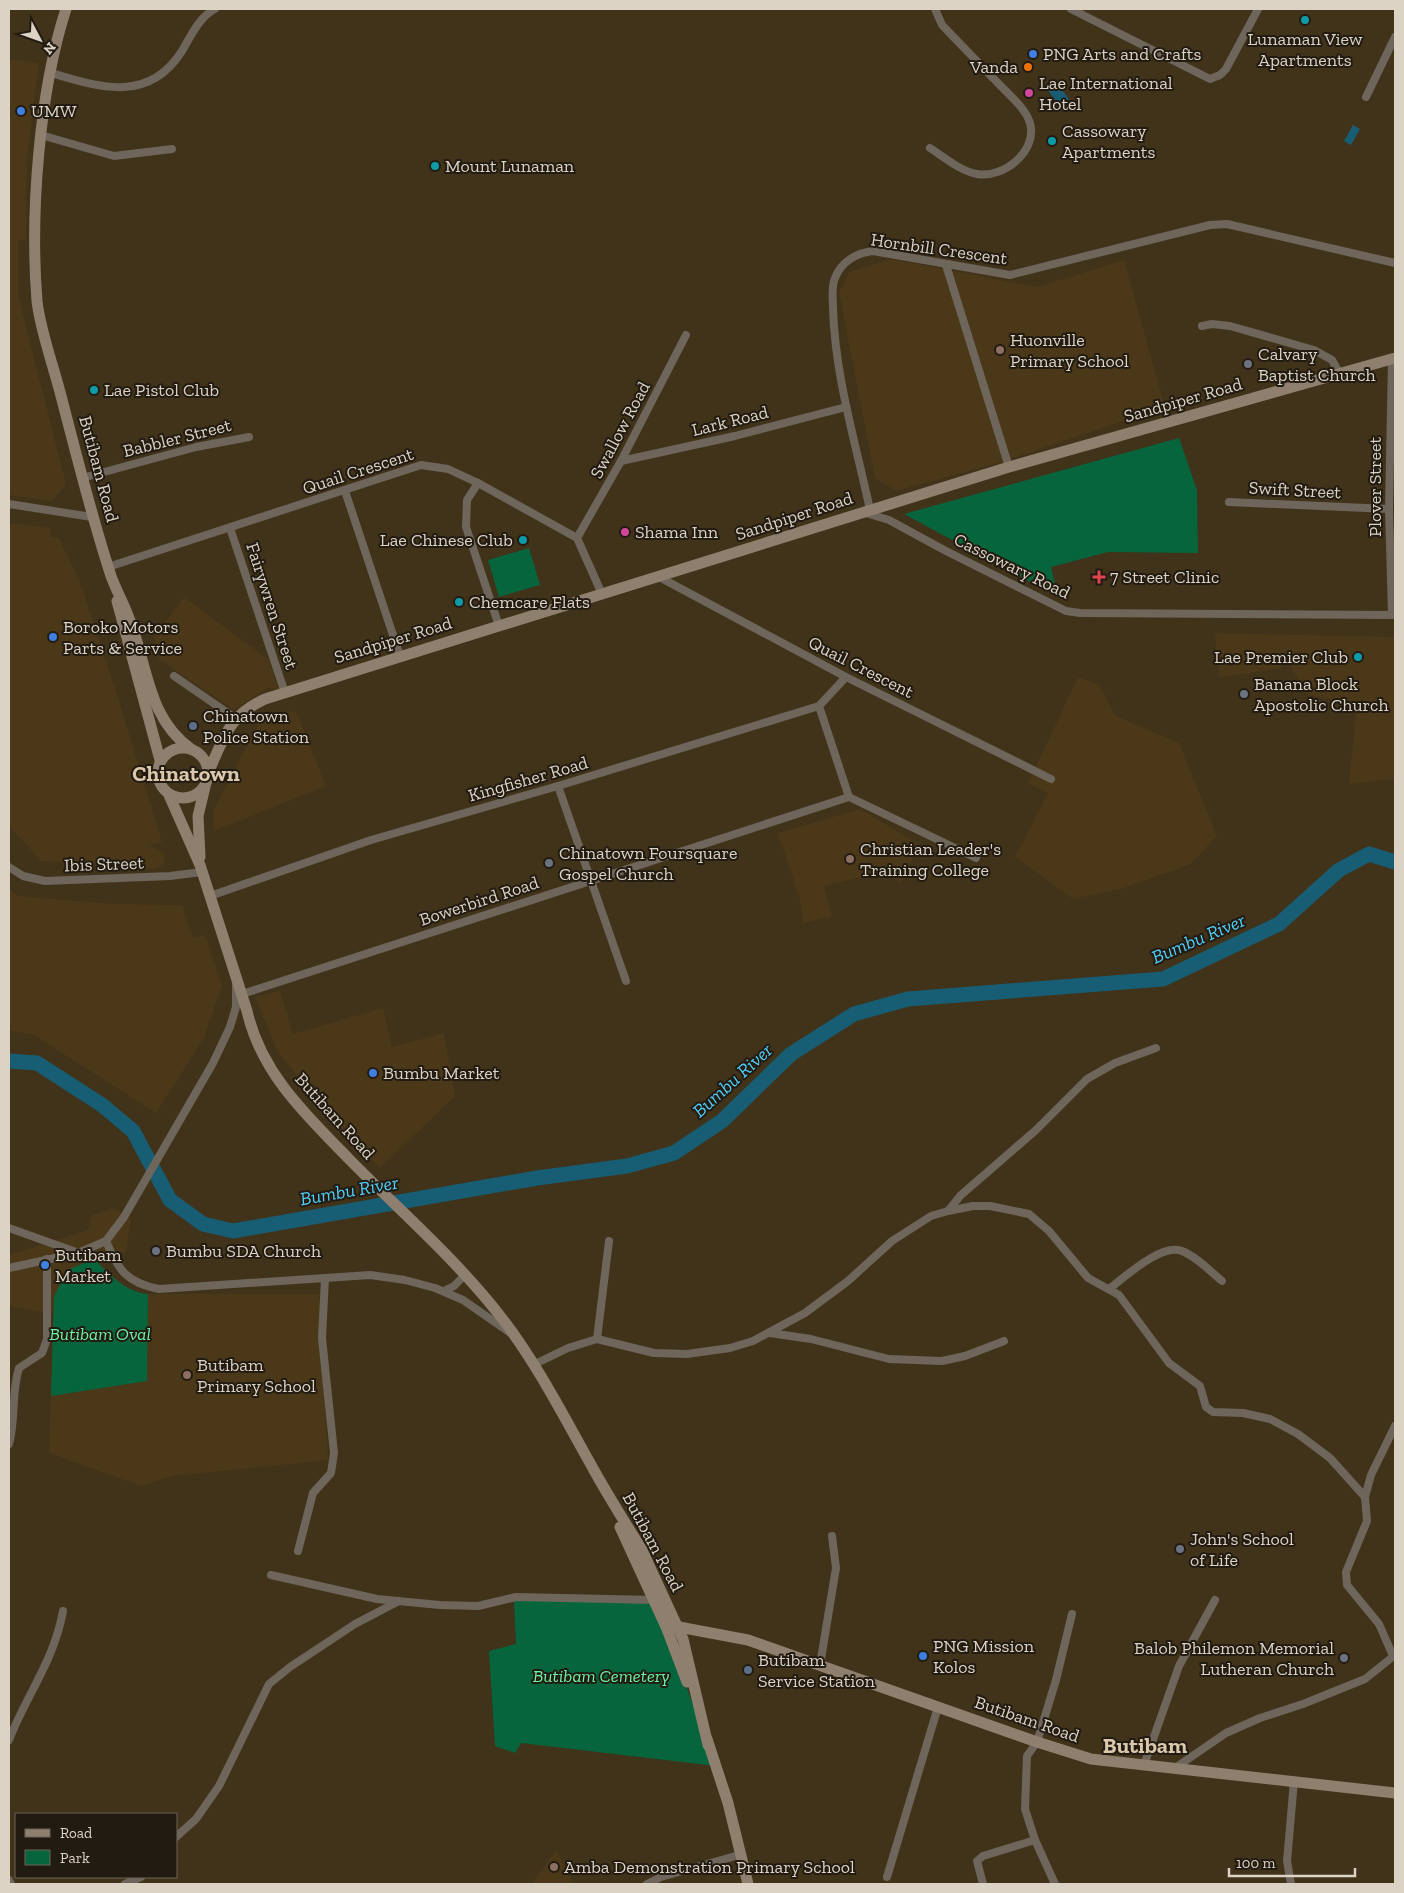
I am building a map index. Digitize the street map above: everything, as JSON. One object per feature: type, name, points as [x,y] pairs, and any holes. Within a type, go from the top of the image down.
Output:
[{"type":"main road","name":"Butibam Road","points":[[64,9],[41,135],[36,214],[38,304],[92,517],[113,582],[130,620],[157,709],[172,734],[195,750]]},
{"type":"main road","name":"Sandpiper Road","points":[[208,773],[235,718],[256,703],[400,656],[602,594],[661,578],[1009,468],[1394,358]]},
{"type":"main road","name":"Butibam Road","points":[[113,582],[120,616],[160,760]]},
{"type":"main road","points":[[195,750],[204,758],[208,773],[205,785],[198,793],[189,798],[169,795],[161,787],[157,777],[160,760],[175,748],[195,750],[223,740]]},
{"type":"main road","name":"Butibam Road","points":[[201,869],[198,816],[205,785]]},
{"type":"main road","name":"Butibam Road","points":[[169,795],[201,869],[242,994],[253,1036],[274,1074],[304,1112],[465,1275],[517,1338],[535,1364],[642,1550],[654,1573],[659,1601],[678,1641],[708,1745],[728,1803],[739,1855],[748,1884]]},
{"type":"main road","points":[[659,1601],[679,1618],[690,1624],[748,1640]]},
{"type":"main road","name":"Butibam Road","points":[[673,1628],[748,1640],[938,1708],[1091,1759],[1395,1793]]},
{"type":"main road","name":"Butibam Road","points":[[678,1641],[707,1636],[748,1640]]},
{"type":"street","points":[[51,73],[87,84],[129,86],[146,84],[160,76],[174,64],[199,22],[214,9]]},
{"type":"street","points":[[930,148],[958,166],[982,175],[1006,168],[1020,157],[1030,140],[1029,121],[995,80],[942,25],[935,9]]},
{"type":"street","points":[[1071,9],[1210,79],[1226,69],[1258,9]]},
{"type":"street","points":[[1366,97],[1395,38]]},
{"type":"street","points":[[41,135],[114,156],[172,149]]},
{"type":"street","name":"Hornbill Crescent","points":[[866,512],[846,407],[834,326],[834,280],[844,264],[860,253],[873,251],[1010,276],[1210,224],[1227,224],[1395,263]]},
{"type":"street","points":[[946,265],[1009,468]]},
{"type":"street","points":[[1202,326],[1212,324],[1230,326],[1314,350],[1332,360],[1340,374]]},
{"type":"street","name":"Swallow Road","points":[[577,538],[622,461],[686,335]]},
{"type":"street","name":"Plover Street","points":[[1393,615],[1389,510],[1394,358]]},
{"type":"street","name":"Lark Road","points":[[622,461],[735,436],[846,407]]},
{"type":"street","name":"Babbler Street","points":[[82,478],[196,447],[249,437]]},
{"type":"street","name":"Quail Crescent","points":[[108,567],[421,465],[442,468],[478,483],[577,538]]},
{"type":"street","points":[[478,483],[467,500],[466,527],[499,626]]},
{"type":"street","points":[[345,491],[400,656]]},
{"type":"street","name":"Swift Street","points":[[1229,502],[1389,510]]},
{"type":"street","points":[[9,504],[92,517]]},
{"type":"street","name":"Cassowary Road","points":[[866,512],[889,520],[1066,611],[1080,613],[1393,615]]},
{"type":"street","name":"Fairywren Street","points":[[230,528],[285,693]]},
{"type":"street","points":[[577,538],[602,594]]},
{"type":"street","name":"Quail Crescent","points":[[661,578],[846,678],[1051,779]]},
{"type":"street","points":[[174,676],[235,718]]},
{"type":"street","name":"Kingfisher Road","points":[[210,896],[371,840],[558,786],[819,706],[846,678]]},
{"type":"street","points":[[819,706],[849,797],[976,858]]},
{"type":"street","points":[[558,786],[626,981]]},
{"type":"street","name":"Bowerbird Road","points":[[242,994],[849,797]]},
{"type":"street","name":"Ibis Street","points":[[9,867],[23,876],[45,881],[170,876],[201,869]]},
{"type":"street","points":[[9,1268],[78,1253],[106,1241],[124,1217],[213,1063],[230,1027],[236,1007],[236,976]]},
{"type":"street","points":[[948,1212],[961,1195],[1036,1130],[1087,1079],[1115,1063],[1156,1048]]},
{"type":"street","points":[[535,1364],[568,1348],[597,1339],[654,1353],[687,1354],[730,1348],[753,1341],[806,1313],[848,1281],[892,1241],[931,1216],[973,1206],[990,1206],[1029,1214],[1049,1231],[1088,1278],[1118,1295],[1170,1364],[1200,1386],[1206,1407],[1213,1412],[1243,1413],[1270,1419],[1298,1434],[1330,1458],[1365,1497]]},
{"type":"street","points":[[9,1228],[78,1253]]},
{"type":"street","points":[[106,1241],[116,1265],[130,1278],[145,1286],[159,1289],[370,1275],[405,1280],[463,1300],[517,1338]]},
{"type":"street","points":[[597,1339],[609,1241]]},
{"type":"street","points":[[1109,1289],[1152,1257],[1171,1250],[1180,1250],[1192,1256],[1222,1281]]},
{"type":"street","points":[[9,1444],[14,1426],[15,1379],[19,1368],[42,1353],[47,1338],[46,1259]]},
{"type":"street","points":[[444,1292],[454,1286],[465,1275]]},
{"type":"street","points":[[298,1551],[313,1493],[331,1474],[334,1453],[322,1338],[325,1278]]},
{"type":"street","points":[[769,1333],[811,1339],[889,1359],[942,1361],[965,1356],[1004,1341]]},
{"type":"street","points":[[1175,1768],[1226,1733],[1365,1679],[1394,1656],[1379,1624],[1347,1585],[1346,1572],[1367,1521],[1365,1497],[1371,1475],[1395,1426]]},
{"type":"street","points":[[820,1665],[836,1568],[832,1536]]},
{"type":"street","points":[[271,1576],[317,1587],[399,1601],[464,1606],[478,1606],[516,1597],[659,1601]]},
{"type":"street","points":[[1144,1765],[1179,1666],[1215,1600]]},
{"type":"street","points":[[178,1835],[196,1819],[219,1786],[269,1684],[290,1666],[355,1624],[399,1601]]},
{"type":"street","points":[[9,1740],[48,1664],[60,1630],[63,1611]]},
{"type":"street","points":[[1055,1884],[1035,1840],[1025,1809],[1027,1756],[1037,1742],[1056,1680],[1072,1614]]},
{"type":"street","points":[[887,1877],[938,1708]]},
{"type":"street","points":[[1291,1884],[1287,1861],[1294,1781]]},
{"type":"street","points":[[984,1884],[977,1861],[983,1856],[1035,1840]]},
{"type":"street","points":[[647,1884],[661,1878],[739,1855]]},
{"type":"street","points":[[126,1884],[139,1878]]},
{"type":"street","points":[[9,1880],[11,1884]]},
{"type":"shaded area","points":[[9,59],[39,63],[27,159],[26,240],[18,240],[18,294],[66,484],[52,501],[9,495]]},
{"type":"shaded area","name":"Huonville Primary School","points":[[891,259],[1037,287],[1124,260],[1165,407],[1001,462],[896,491],[875,478],[839,293],[849,272]]},
{"type":"shaded area","points":[[9,523],[51,528],[50,537],[59,538],[80,582],[116,691],[162,842],[149,845],[164,854],[164,864],[156,869],[41,861],[9,826]]},
{"type":"shaded area","points":[[184,597],[269,660],[278,689],[267,688],[234,710],[159,659],[154,638]]},
{"type":"shaded area","points":[[1215,633],[1395,637],[1395,779],[1349,784],[1357,704],[1308,695],[1285,658],[1281,668],[1219,678]]},
{"type":"shaded area","points":[[1078,677],[1099,685],[1116,716],[1179,743],[1217,836],[1191,864],[1124,888],[1073,899],[1015,857],[1048,793],[1028,783]]},
{"type":"shaded area","points":[[296,711],[326,786],[214,831],[213,811],[262,717]]},
{"type":"shaded area","name":"Christian Leader's Training College","points":[[860,809],[920,845],[900,883],[884,872],[824,886],[832,917],[803,923],[800,900],[778,833]]},
{"type":"shaded area","points":[[9,887],[17,896],[114,904],[182,905],[193,938],[205,935],[222,985],[204,1038],[156,1113],[34,1035],[9,1030]]},
{"type":"shaded area","name":"Bumbu Market","points":[[280,991],[293,1034],[383,1008],[392,1047],[444,1033],[455,1096],[380,1168],[321,1107],[277,1050],[255,997]]},
{"type":"shaded area","name":"Butibam Primary School","points":[[114,1208],[131,1219],[126,1252],[95,1260],[109,1274],[137,1294],[319,1294],[328,1460],[173,1476],[141,1486],[49,1453],[53,1314],[9,1306],[9,1255],[88,1230],[92,1215]]},
{"type":"shaded area","name":"Amba Demonstration Primary School","points":[[556,1850],[574,1884],[532,1884]]},
{"type":"green space","points":[[1179,438],[1197,490],[1198,553],[1108,552],[1051,567],[1058,597],[904,514]]},
{"type":"green space","points":[[529,548],[540,585],[499,597],[488,560]]},
{"type":"green space","name":"Butibam Oval","points":[[94,1259],[126,1286],[140,1293],[148,1294],[147,1381],[51,1396],[54,1297],[67,1270]]},
{"type":"green space","name":"Butibam Cemetery","points":[[514,1600],[654,1600],[716,1766],[521,1743],[515,1753],[495,1746],[489,1651],[516,1644]]},
{"type":"water","points":[[1055,81],[1069,99],[1060,106],[1046,88]]},
{"type":"water","points":[[1353,125],[1360,129],[1351,145],[1344,141]]},
{"type":"waterway","name":"Bumbu River","points":[[9,1061],[37,1063],[102,1105],[133,1131],[170,1200],[203,1224],[233,1231],[537,1178],[627,1166],[674,1153],[722,1121],[791,1054],[854,1014],[908,999],[1163,979],[1279,924],[1339,870],[1369,854],[1395,862]]},
{"type":"place","name":"Lunaman View Apartments","points":[[1305,20]]},
{"type":"place","name":"PNG Arts and Crafts","points":[[1033,54]]},
{"type":"place","name":"Vanda","points":[[1028,67]]},
{"type":"place","name":"Lae International Hotel","points":[[1029,93]]},
{"type":"place","name":"UMW","points":[[21,111]]},
{"type":"place","name":"Cassowary Apartments","points":[[1052,141]]},
{"type":"place","name":"Mount Lunaman","points":[[435,166]]},
{"type":"place","name":"Huonville Primary School","points":[[1000,350]]},
{"type":"place","name":"Calvary Baptist Church","points":[[1248,364]]},
{"type":"place","name":"Lae Pistol Club","points":[[94,390]]},
{"type":"place","name":"Shama Inn","points":[[625,532]]},
{"type":"place","name":"Lae Chinese Club","points":[[523,540]]},
{"type":"place","name":"7 Street Clinic","points":[[1099,577]]},
{"type":"place","name":"Chemcare Flats","points":[[459,602]]},
{"type":"place","name":"Boroko Motors Parts & Service","points":[[53,637]]},
{"type":"place","name":"Lae Premier Club","points":[[1358,657]]},
{"type":"place","name":"Banana Block Apostolic Church","points":[[1244,694]]},
{"type":"place","name":"Chinatown Police Station","points":[[193,726]]},
{"type":"place","name":"Christian Leader's Training College","points":[[850,859]]},
{"type":"place","name":"Chinatown Foursquare Gospel Church","points":[[549,863]]},
{"type":"place","name":"Bumbu Market","points":[[373,1073]]},
{"type":"place","name":"Bumbu SDA Church","points":[[156,1251]]},
{"type":"place","name":"Butibam Market","points":[[45,1265]]},
{"type":"place","name":"Butibam Primary School","points":[[187,1375]]},
{"type":"place","name":"John's School of Life","points":[[1180,1549]]},
{"type":"place","name":"PNG Mission Kolos","points":[[923,1656]]},
{"type":"place","name":"Balob Philemon Memorial Lutheran Church","points":[[1344,1658]]},
{"type":"place","name":"Butibam Service Station","points":[[748,1670]]},
{"type":"place","name":"Amba Demonstration Primary School","points":[[554,1867]]},
{"type":"district","name":"Chinatown","points":[[186,773]]},
{"type":"district","name":"Butibam","points":[[1145,1745]]}]
